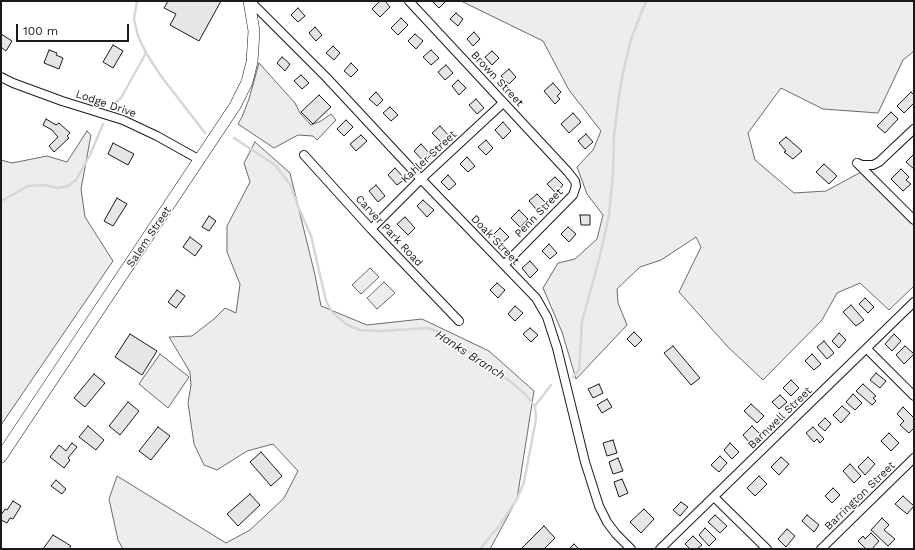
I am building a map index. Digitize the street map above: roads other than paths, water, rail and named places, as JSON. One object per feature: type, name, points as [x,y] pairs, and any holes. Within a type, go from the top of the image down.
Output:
[{"type":"main road","name":"Salem Street","points":[[1,457],[236,106],[247,82],[252,62],[254,43],[253,20],[249,1]]},
{"type":"street","name":"Doak Street","points":[[249,1],[326,77],[421,179],[536,298],[547,317],[557,348],[585,462],[599,506],[607,522],[616,534],[631,549]]},
{"type":"street","name":"Brown Street","points":[[409,1],[568,172]]},
{"type":"street","name":"Lodge Drive","points":[[1,77],[62,101],[123,120],[157,136],[200,160]]},
{"type":"street","name":"Kahler Street","points":[[371,229],[421,179],[503,103]]},
{"type":"street","points":[[914,129],[879,162],[868,165],[857,163],[914,220]]},
{"type":"street","name":"Carver Park Road","points":[[304,155],[371,229],[459,321]]},
{"type":"street","name":"Penn Street","points":[[504,265],[573,195],[576,186],[575,181],[568,172]]},
{"type":"street","name":"Barnwell Street","points":[[660,549],[914,302]]},
{"type":"street","points":[[867,349],[914,396]]},
{"type":"street","name":"Barrington Street","points":[[821,549],[914,458]]},
{"type":"street","points":[[714,497],[767,549]]},
{"type":"waterway","name":"Hanks Branch","points":[[137,1],[134,19],[138,36],[146,53],[161,76],[205,133]]},
{"type":"waterway","points":[[573,377],[579,370],[582,321],[600,256],[609,215],[613,174],[614,136],[624,68],[631,39],[646,1]]},
{"type":"waterway","name":"Hanks Branch","points":[[111,107],[121,98],[146,53]]},
{"type":"waterway","name":"Hanks Branch","points":[[1,201],[28,186],[44,185],[58,188],[68,186],[76,180],[90,155],[103,124]]},
{"type":"waterway","name":"Hanks Branch","points":[[234,138],[275,165],[290,184],[311,236],[326,301],[332,312],[346,324],[360,330],[382,331],[428,328],[439,332],[511,382],[524,393],[535,406],[536,419],[524,482],[517,499],[499,526],[480,549]]},
{"type":"waterway","points":[[535,406],[551,385]]}]
